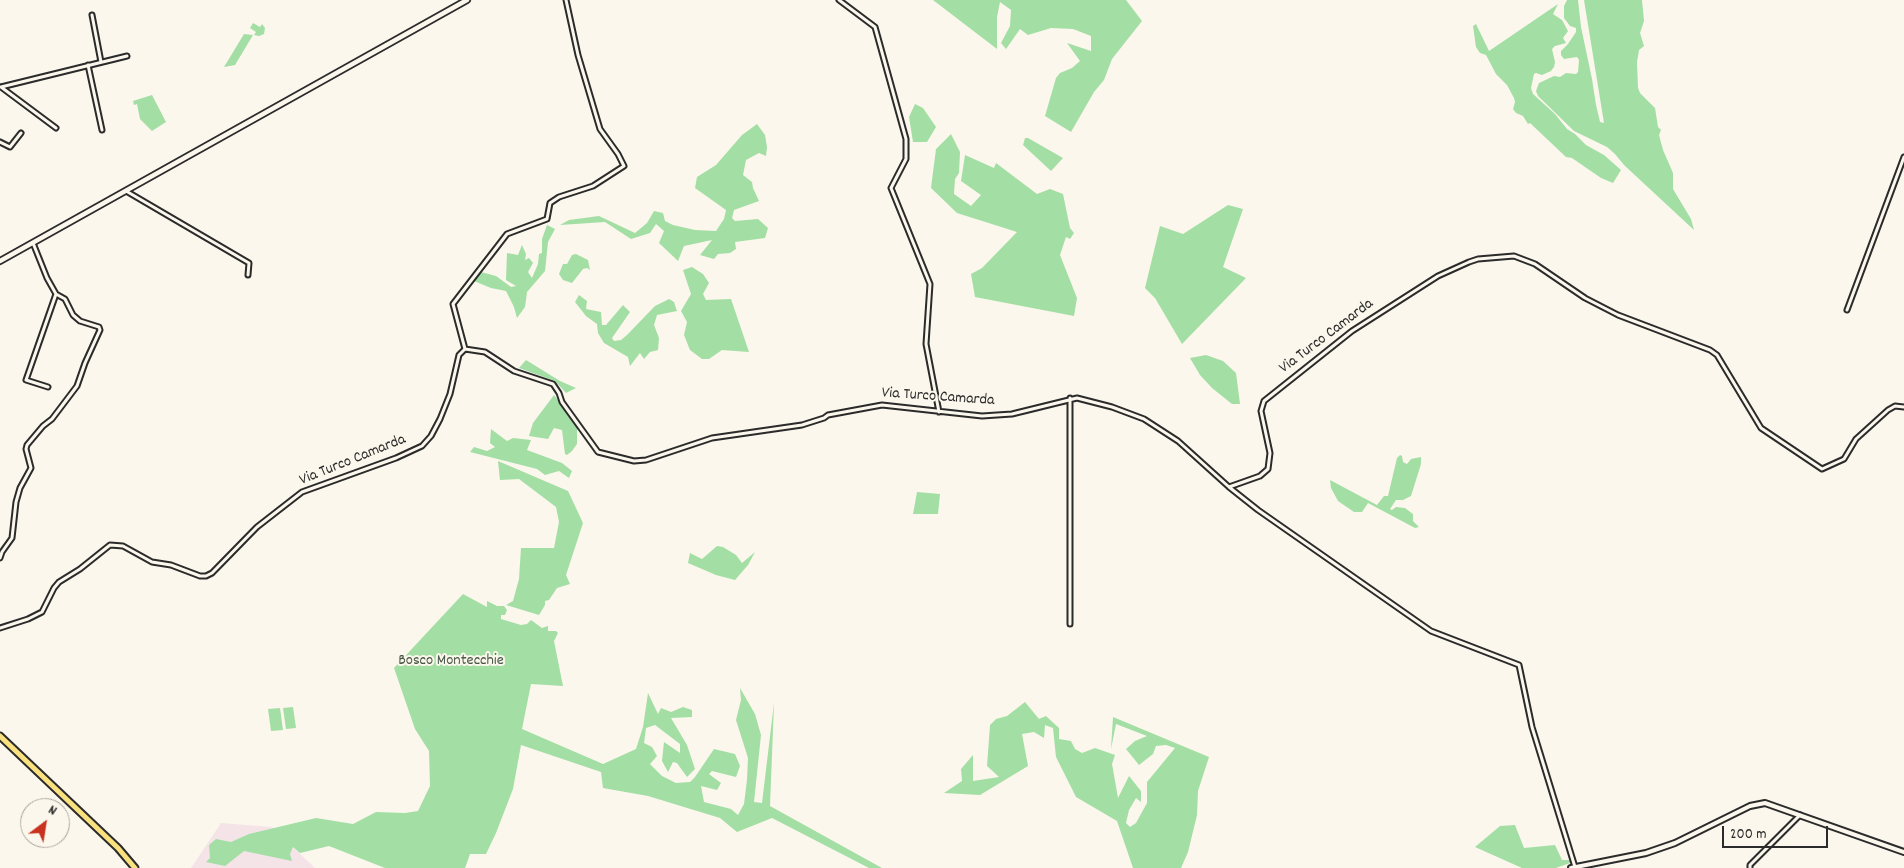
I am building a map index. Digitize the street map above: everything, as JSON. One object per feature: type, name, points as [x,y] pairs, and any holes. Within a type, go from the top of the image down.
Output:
[{"type":"main road","points":[[0,261],[467,0]]},
{"type":"main road","points":[[0,736],[118,848],[135,868]]},
{"type":"street","points":[[465,349],[453,304],[507,234],[546,219],[550,203],[559,197],[593,186],[624,166],[600,129],[578,55],[566,0]]},
{"type":"street","points":[[839,0],[875,27],[906,139],[906,160],[891,188],[930,284],[926,344],[939,412]]},
{"type":"street","points":[[92,15],[101,62]]},
{"type":"street","points":[[0,87],[127,56]]},
{"type":"street","points":[[88,65],[102,130]]},
{"type":"street","points":[[0,87],[56,128]]},
{"type":"street","points":[[0,142],[10,147],[21,133]]},
{"type":"street","points":[[1847,310],[1904,156]]},
{"type":"street","points":[[126,190],[249,262],[248,275]]},
{"type":"street","points":[[0,558],[12,538],[20,488],[31,468],[26,449],[27,444],[52,419],[78,386],[85,363],[100,330],[99,327],[80,321],[73,315],[65,299],[56,294],[47,278],[33,243]]},
{"type":"street","name":"Via Turco Camarda","points":[[0,628],[28,619],[42,612],[59,582],[80,569],[110,545],[123,546],[152,562],[171,565],[200,576],[212,573],[256,528],[302,492],[396,458],[422,446],[431,436],[440,420],[450,394],[459,355],[465,349],[485,352],[514,371],[553,384],[562,402],[598,452],[634,461],[646,460],[712,438],[802,425],[828,415],[882,404],[974,416],[1012,414],[1070,398],[1077,398],[1112,407],[1144,419],[1178,441],[1229,487],[1260,476],[1268,469],[1270,453],[1261,410],[1264,401],[1352,331],[1438,276],[1469,262],[1510,256],[1535,264],[1585,298],[1618,316],[1710,350],[1716,355],[1760,428],[1822,469],[1844,459],[1856,438],[1888,410],[1895,406],[1904,407]]},
{"type":"street","points":[[48,387],[26,380],[56,294]]},
{"type":"street","points":[[1070,398],[1070,624]]},
{"type":"street","points":[[1229,487],[1258,510],[1431,631],[1519,665],[1532,727],[1573,868],[1646,853],[1675,843],[1750,806],[1765,803],[1904,852]]},
{"type":"street","points":[[1750,868],[1750,865],[1800,815]]},
{"type":"shaded area","points":[[221,823],[272,827],[315,868],[191,868]]},
{"type":"green space","points":[[933,0],[1126,0],[1142,21],[1112,59],[1104,80],[1094,92],[1071,132],[1045,116],[1056,78],[1060,73],[1072,68],[1080,61],[1067,43],[1091,51],[1091,36],[1073,29],[1051,28],[1028,35],[1020,29],[1006,49],[1001,43],[1010,26],[1011,10],[1000,2],[997,17],[997,49]]},
{"type":"green space","points":[[1567,0],[1578,0],[1581,27],[1596,105],[1600,122],[1604,123],[1584,0],[1642,0],[1644,21],[1640,33],[1644,46],[1639,50],[1637,62],[1638,88],[1640,93],[1655,108],[1658,127],[1661,130],[1659,135],[1663,150],[1673,173],[1673,189],[1691,219],[1694,230],[1607,147],[1574,131],[1538,96],[1536,91],[1539,83],[1554,76],[1560,77],[1566,73],[1576,74],[1578,72],[1579,60],[1577,57],[1564,59],[1561,55],[1561,51],[1576,32],[1576,28],[1570,26],[1564,18],[1564,6]]},
{"type":"green space","points":[[1558,4],[1553,14],[1562,20],[1568,31],[1563,38],[1566,43],[1555,46],[1552,49],[1555,62],[1554,67],[1551,71],[1542,75],[1534,74],[1531,88],[1533,94],[1555,114],[1567,129],[1586,145],[1604,155],[1621,170],[1613,183],[1601,178],[1572,158],[1566,157],[1530,123],[1528,124],[1523,116],[1516,113],[1513,109],[1514,98],[1507,85],[1496,74],[1486,55],[1480,53],[1476,47],[1473,26],[1476,24],[1489,51]]},
{"type":"green space","points":[[253,23],[260,27],[262,24],[265,28],[264,34],[254,35],[256,32],[250,28]]},
{"type":"green space","points":[[244,34],[253,35],[235,65],[224,67]]},
{"type":"green space","points":[[152,95],[166,122],[152,131],[140,119],[137,104],[134,105],[133,101]]},
{"type":"green space","points":[[915,104],[923,108],[936,127],[927,142],[913,142],[909,117]]},
{"type":"green space","points":[[757,124],[765,135],[766,156],[759,153],[746,160],[743,175],[752,182],[759,201],[734,210],[732,218],[735,221],[758,219],[768,228],[765,238],[735,242],[736,249],[730,253],[718,254],[714,259],[700,255],[712,240],[684,246],[678,261],[659,243],[664,231],[656,224],[650,233],[631,239],[605,222],[560,225],[569,220],[599,216],[635,233],[647,223],[654,211],[663,213],[665,221],[673,225],[695,230],[716,231],[724,219],[726,210],[695,188],[697,177],[716,165],[742,135]]},
{"type":"green space","points":[[951,134],[960,152],[959,173],[955,179],[954,194],[971,206],[981,195],[961,181],[965,155],[994,168],[996,163],[1037,194],[1050,189],[1063,194],[1070,228],[1074,233],[1070,239],[1066,237],[1060,255],[1077,298],[1074,316],[975,297],[971,274],[982,268],[1017,232],[957,213],[931,188],[936,149]]},
{"type":"green space","points":[[1025,138],[1063,158],[1051,171],[1023,145]]},
{"type":"green space","points":[[1228,205],[1243,209],[1223,267],[1246,278],[1182,344],[1155,298],[1145,288],[1160,226],[1183,234]]},
{"type":"green space","points":[[547,225],[555,229],[548,242],[545,271],[527,292],[525,307],[517,318],[506,291],[491,288],[474,281],[481,272],[496,276],[511,287],[516,286],[506,280],[507,253],[518,255],[522,245],[526,254],[525,260],[529,258],[533,263],[528,272],[532,278],[538,264],[539,254],[542,253],[542,239]]},
{"type":"green space","points":[[576,254],[588,260],[590,270],[587,268],[583,269],[572,283],[563,280],[559,274],[563,264],[567,264],[572,255]]},
{"type":"green space","points":[[692,267],[703,274],[709,283],[703,294],[706,300],[731,299],[749,352],[722,350],[709,359],[702,359],[690,350],[684,335],[687,322],[681,311],[691,294],[683,270]]},
{"type":"green space","points":[[579,295],[587,301],[586,309],[601,312],[602,325],[606,325],[623,305],[630,312],[612,338],[614,341],[621,340],[655,306],[669,299],[674,302],[677,311],[657,315],[654,325],[659,338],[658,350],[650,352],[644,359],[640,353],[630,366],[628,357],[604,343],[598,333],[597,324],[586,316],[575,302]]},
{"type":"green space","points":[[1206,355],[1223,361],[1236,373],[1240,404],[1232,404],[1212,388],[1200,375],[1190,358]]},
{"type":"green space","points":[[526,360],[560,381],[576,388],[566,393],[555,381],[519,368]]},
{"type":"green space","points":[[554,395],[577,425],[577,444],[567,455],[565,454],[562,430],[554,428],[548,439],[529,436],[533,423]]},
{"type":"green space","points":[[491,429],[507,441],[513,438],[531,440],[527,450],[562,463],[572,471],[569,478],[559,471],[545,475],[537,469],[470,452],[474,447],[487,451],[495,447],[490,443]]},
{"type":"green space","points":[[1400,455],[1403,462],[1407,464],[1411,459],[1421,457],[1421,464],[1411,496],[1403,500],[1396,500],[1390,509],[1392,510],[1396,507],[1405,508],[1413,514],[1413,521],[1419,527],[1415,528],[1368,503],[1362,512],[1354,512],[1338,501],[1331,488],[1330,480],[1377,505],[1384,496],[1388,496],[1397,458]]},
{"type":"green space","points":[[498,461],[568,491],[583,523],[566,575],[570,584],[557,588],[549,600],[545,601],[545,605],[539,615],[506,605],[513,601],[519,579],[521,548],[554,548],[559,522],[556,507],[519,479],[500,480]]},
{"type":"green space","points":[[917,492],[940,494],[938,514],[913,514]]},
{"type":"green space","points":[[717,546],[723,547],[736,555],[742,563],[755,552],[748,565],[735,580],[716,575],[688,563],[690,553],[702,559]]},
{"type":"green space","name":"Bosco Montecchie","points":[[463,594],[487,607],[487,601],[497,606],[504,606],[507,610],[505,615],[501,615],[501,619],[521,625],[527,624],[531,620],[542,628],[548,626],[548,631],[556,631],[558,633],[554,641],[563,686],[531,684],[522,729],[603,764],[636,749],[643,727],[648,693],[658,714],[661,708],[671,712],[683,707],[692,710],[692,717],[671,718],[687,745],[695,769],[687,777],[677,763],[673,762],[668,772],[662,761],[664,742],[680,753],[680,744],[655,725],[646,728],[644,743],[652,747],[657,756],[650,764],[662,776],[676,783],[690,782],[714,749],[735,754],[740,766],[736,777],[712,771],[709,774],[721,783],[717,790],[701,786],[704,802],[731,809],[738,815],[744,804],[748,758],[736,720],[741,700],[740,688],[755,714],[761,735],[754,802],[762,803],[774,703],[770,806],[882,868],[869,868],[772,818],[737,832],[720,818],[648,796],[603,788],[601,772],[521,745],[513,789],[496,833],[486,854],[470,854],[465,868],[385,868],[329,846],[300,853],[293,847],[290,854],[292,861],[244,851],[225,866],[206,862],[210,858],[209,845],[216,839],[231,842],[249,834],[316,818],[353,824],[376,812],[405,813],[418,811],[430,786],[429,751],[415,729],[394,668]]},
{"type":"green space","points":[[1025,702],[1039,719],[1046,716],[1059,728],[1059,739],[1071,741],[1075,749],[1082,753],[1095,748],[1115,755],[1112,764],[1118,798],[1129,776],[1141,791],[1141,802],[1136,798],[1129,810],[1126,823],[1130,827],[1136,823],[1147,803],[1147,782],[1175,748],[1166,745],[1156,746],[1153,754],[1139,765],[1126,749],[1135,741],[1147,736],[1116,724],[1111,749],[1113,717],[1209,757],[1198,791],[1197,815],[1188,852],[1181,868],[1133,868],[1117,821],[1076,797],[1056,757],[1053,728],[1045,725],[1044,738],[1034,732],[1022,734],[1028,766],[980,795],[944,793],[962,781],[961,769],[973,755],[973,781],[999,777],[987,766],[990,725],[996,719],[1007,716]]},
{"type":"green space","points":[[293,707],[296,728],[286,729],[283,708]]},
{"type":"green space","points":[[280,708],[283,730],[271,731],[268,709]]},
{"type":"green space","points":[[1515,825],[1524,848],[1555,845],[1562,860],[1570,860],[1570,863],[1556,868],[1522,868],[1475,847],[1500,826]]}]
